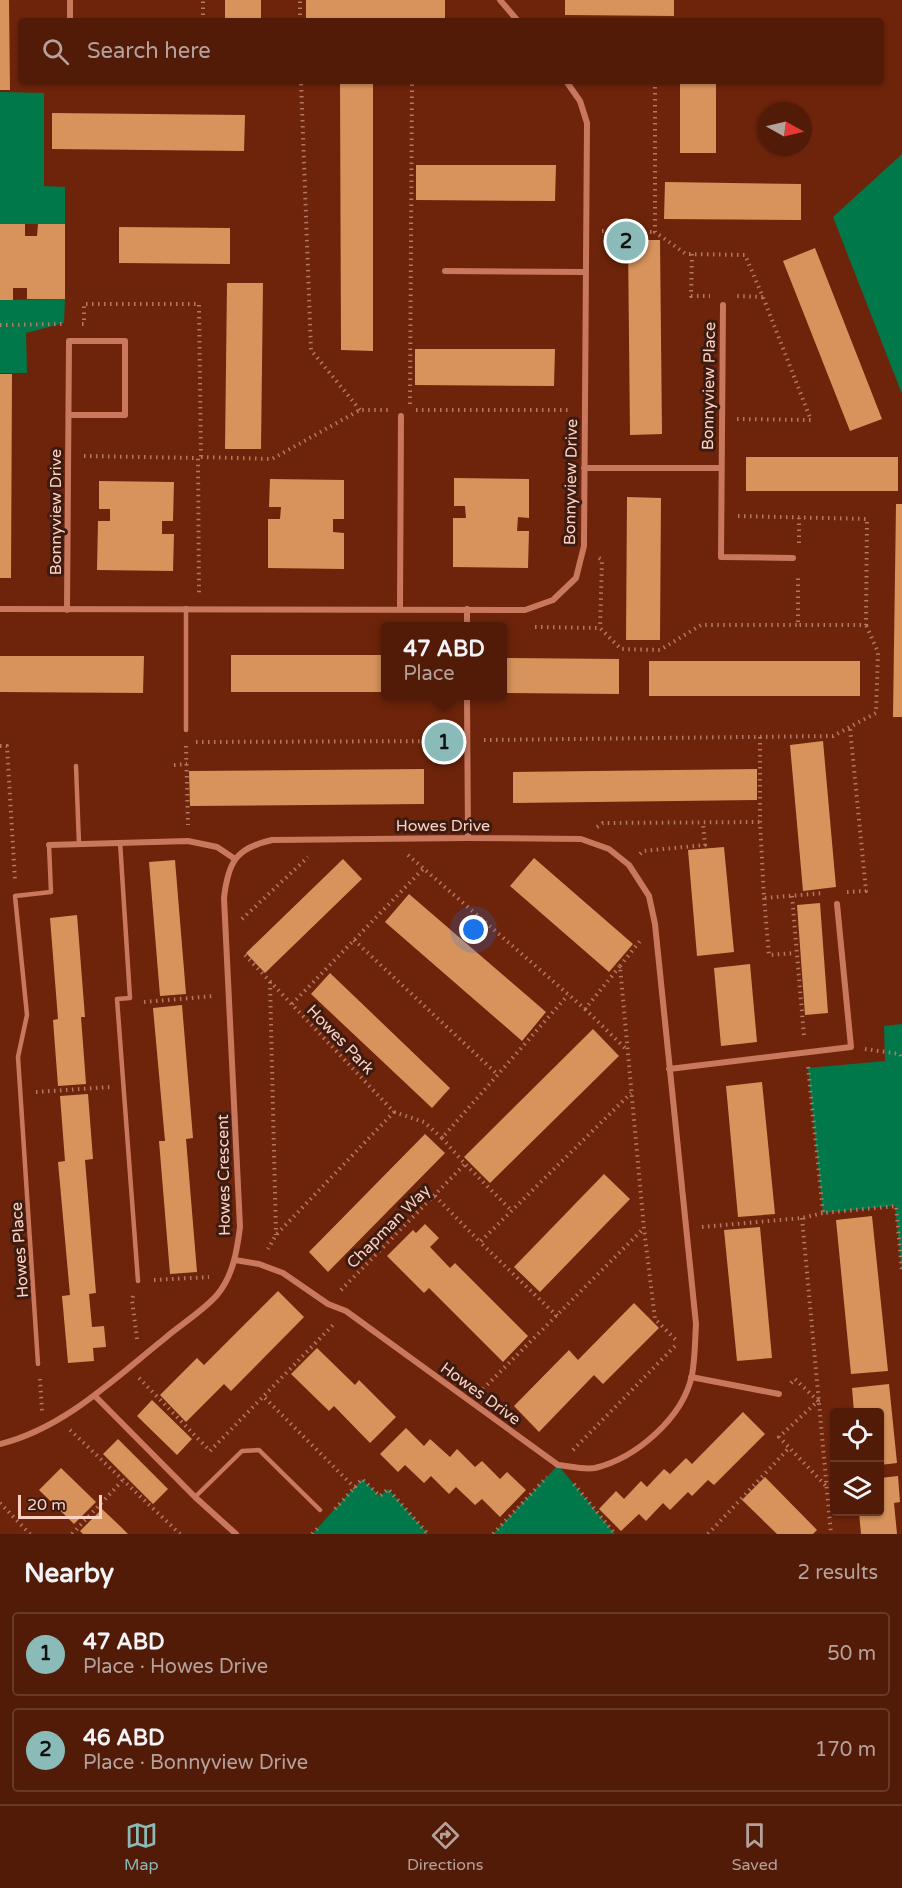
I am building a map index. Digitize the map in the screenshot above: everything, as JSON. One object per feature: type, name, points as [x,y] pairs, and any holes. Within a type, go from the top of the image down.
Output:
[{"type":"street","points":[[70,0],[70,18]]},
{"type":"street","points":[[500,0],[515,18]]},
{"type":"street","name":"Bonnyview Drive","points":[[0,609],[525,610],[554,600],[576,578],[584,546],[587,123],[580,101],[568,84]]},
{"type":"street","points":[[445,271],[585,272]]},
{"type":"street","name":"Bonnyview Place","points":[[723,305],[721,557],[796,556]]},
{"type":"street","points":[[69,341],[125,341],[124,415],[69,415]]},
{"type":"street","name":"Bonnyview Drive","points":[[67,610],[69,341]]},
{"type":"street","points":[[400,609],[401,416]]},
{"type":"street","name":"Bonnyview Place","points":[[584,468],[721,468]]},
{"type":"street","points":[[467,609],[467,622]]},
{"type":"street","points":[[467,700],[468,838]]},
{"type":"street","name":"Howes Drive","points":[[235,859],[253,844],[272,840],[581,839],[609,849],[629,865],[649,896],[655,924],[696,1324],[692,1377],[680,1404],[658,1432],[627,1457],[593,1469],[558,1466],[346,1311],[328,1304],[283,1273],[259,1264],[235,1260]]},
{"type":"street","points":[[49,845],[188,841],[217,846],[235,859]]},
{"type":"street","name":"Howes Crescent","points":[[0,1444],[14,1440],[58,1419],[94,1396],[217,1295],[235,1260],[240,1227],[224,897],[226,875],[235,859]]},
{"type":"street","points":[[669,1069],[850,1047],[837,903]]},
{"type":"street","points":[[692,1377],[779,1394]]},
{"type":"street","points":[[94,1396],[195,1497],[236,1534]]},
{"type":"lane","points":[[186,608],[186,730]]},
{"type":"lane","points":[[76,766],[79,844]]},
{"type":"lane","points":[[120,842],[130,998],[117,999],[138,1281]]},
{"type":"lane","points":[[15,896],[51,892],[49,845]]},
{"type":"lane","name":"Howes Place","points":[[15,896],[27,1015],[18,1057],[38,1364]]},
{"type":"lane","points":[[195,1497],[242,1451],[259,1450],[320,1510]]},
{"type":"path","points":[[203,0],[203,18]]},
{"type":"path","points":[[300,0],[300,18]]},
{"type":"path","points":[[301,84],[311,350],[360,410]]},
{"type":"path","points":[[410,410],[412,84]]},
{"type":"path","points":[[655,84],[655,232]]},
{"type":"path","points":[[585,231],[655,232],[686,254],[745,255],[811,420],[737,419],[737,430]]},
{"type":"path","points":[[692,254],[692,296],[712,296]]},
{"type":"path","points":[[733,296],[763,297]]},
{"type":"path","points":[[0,325],[84,324],[84,303],[200,304],[199,608]]},
{"type":"path","points":[[69,324],[69,341]]},
{"type":"path","points":[[69,456],[198,458]]},
{"type":"path","points":[[188,841],[186,742],[833,736],[876,713],[878,652],[866,625],[867,519],[737,516],[737,506]]},
{"type":"path","points":[[796,556],[799,518]]},
{"type":"path","points":[[584,546],[602,560],[600,628]]},
{"type":"path","points":[[798,565],[798,625]]},
{"type":"path","points":[[525,610],[532,627],[600,628],[621,649],[660,650],[701,625],[866,625]]},
{"type":"path","points":[[836,892],[866,891],[850,728]]},
{"type":"path","points":[[760,737],[760,822],[770,956],[795,953]]},
{"type":"path","points":[[0,746],[7,746],[15,896]]},
{"type":"path","points":[[174,765],[187,764]]},
{"type":"path","points":[[629,865],[643,851],[705,845],[703,822]]},
{"type":"path","points":[[581,839],[603,823],[760,822]]},
{"type":"path","points":[[390,839],[585,1009],[627,1051]]},
{"type":"path","points":[[226,934],[327,840]]},
{"type":"path","points":[[292,1004],[423,869]]},
{"type":"path","points":[[764,898],[825,893]]},
{"type":"path","points":[[792,896],[795,953],[823,1213]]},
{"type":"path","points":[[585,1009],[655,924]]},
{"type":"path","name":"Howes Park","points":[[226,934],[394,1112]]},
{"type":"path","points":[[354,940],[497,1074]]},
{"type":"path","points":[[620,966],[644,1229],[655,1319],[678,1342]]},
{"type":"path","points":[[270,981],[276,1235]]},
{"type":"path","points":[[130,998],[134,1003],[230,995]]},
{"type":"path","points":[[442,1138],[568,995]]},
{"type":"path","points":[[850,1047],[900,1054],[902,1059]]},
{"type":"path","points":[[21,1094],[124,1086]]},
{"type":"path","points":[[480,1242],[631,1093]]},
{"type":"path","points":[[259,1264],[276,1235],[394,1112],[424,1122],[511,1210]]},
{"type":"path","name":"Chapman Way","points":[[328,1304],[465,1164]]},
{"type":"path","points":[[435,1196],[557,1316]]},
{"type":"path","points":[[686,1228],[802,1218],[823,1213],[896,1206],[902,1271]]},
{"type":"path","points":[[802,1218],[831,1534]]},
{"type":"path","points":[[470,1403],[644,1229]]},
{"type":"path","points":[[140,1358],[132,1300],[138,1281],[228,1277]]},
{"type":"path","points":[[129,1368],[210,1451],[346,1311]]},
{"type":"path","points":[[493,1534],[696,1324]]},
{"type":"path","points":[[38,1364],[42,1412],[58,1419],[180,1534]]},
{"type":"path","points":[[779,1394],[795,1379],[818,1401]]},
{"type":"path","points":[[265,1398],[355,1488]]},
{"type":"path","points":[[818,1401],[779,1437],[827,1486]]},
{"type":"path","points":[[708,1534],[789,1448]]},
{"type":"path","points":[[558,1466],[615,1534]]},
{"type":"path","points":[[72,1534],[124,1479]]},
{"type":"path","points":[[328,1517],[363,1479],[380,1496],[388,1489],[428,1534]]},
{"type":"path","points":[[0,1503],[30,1534]]},
{"type":"path","points":[[312,1534],[320,1526]]},
{"type":"green space","points":[[0,92],[44,93],[44,186],[65,187],[65,224],[0,224]]},
{"type":"green space","points":[[902,154],[902,394],[833,217]]},
{"type":"green space","points":[[65,299],[64,323],[26,333],[27,373],[0,373],[0,300]]},
{"type":"green space","points":[[902,1024],[902,1271],[895,1206],[823,1213],[808,1068],[885,1061],[884,1026]]},
{"type":"green space","points":[[558,1465],[615,1534],[493,1534]]},
{"type":"green space","points":[[362,1479],[380,1496],[388,1489],[428,1534],[312,1534]]},
{"type":"building","points":[[0,0],[9,0],[10,90],[0,90]]},
{"type":"building","points":[[225,0],[261,0],[261,18],[225,18]]},
{"type":"building","points":[[306,0],[445,0],[445,18],[306,18]]},
{"type":"building","points":[[565,0],[674,0],[674,16],[565,15]]},
{"type":"building","points":[[340,84],[373,84],[373,351],[341,350]]},
{"type":"building","points":[[680,84],[716,84],[716,153],[680,153]]},
{"type":"building","points":[[52,113],[245,115],[244,151],[52,149]]},
{"type":"building","points":[[416,165],[556,165],[555,201],[416,200]]},
{"type":"building","points":[[665,182],[801,184],[801,220],[664,219]]},
{"type":"building","points":[[0,224],[25,224],[25,236],[37,236],[38,224],[65,224],[65,299],[27,299],[27,288],[13,288],[13,300],[0,300]]},
{"type":"building","points":[[119,227],[230,228],[230,264],[119,263]]},
{"type":"building","points":[[628,240],[660,240],[662,434],[630,435]]},
{"type":"building","points":[[815,248],[882,419],[850,431],[783,261]]},
{"type":"building","points":[[227,283],[263,283],[261,449],[225,449]]},
{"type":"building","points":[[415,349],[555,349],[554,386],[415,385]]},
{"type":"building","points":[[0,374],[12,374],[11,578],[0,578]]},
{"type":"building","points":[[746,457],[898,457],[898,491],[746,491]]},
{"type":"building","points":[[454,478],[529,479],[529,518],[518,517],[517,531],[529,531],[528,568],[453,567],[453,518],[466,518],[465,506],[454,506]]},
{"type":"building","points":[[270,479],[344,480],[344,519],[333,519],[333,532],[344,533],[344,569],[268,568],[268,519],[280,519],[281,507],[269,507]]},
{"type":"building","points":[[99,481],[174,482],[173,521],[162,521],[162,534],[174,534],[173,571],[97,570],[98,521],[110,521],[110,509],[99,509]]},
{"type":"building","points":[[627,497],[661,498],[660,640],[626,640]]},
{"type":"building","points":[[896,504],[902,504],[902,717],[893,717]]},
{"type":"building","points":[[231,655],[381,655],[381,692],[231,692]]},
{"type":"building","points":[[0,656],[144,656],[143,693],[0,692]]},
{"type":"building","points":[[507,658],[619,659],[619,694],[507,693]]},
{"type":"building","points":[[649,661],[860,661],[860,696],[649,696]]},
{"type":"building","points":[[823,741],[836,887],[803,891],[790,745]]},
{"type":"building","points":[[424,769],[424,804],[190,806],[189,771]]},
{"type":"building","points":[[757,769],[757,800],[513,803],[513,772]]},
{"type":"building","points":[[724,847],[734,952],[697,956],[688,850]]},
{"type":"building","points":[[534,858],[633,944],[609,972],[510,886]]},
{"type":"building","points":[[343,859],[362,879],[265,973],[246,953]]},
{"type":"building","points":[[175,860],[186,994],[160,996],[149,862]]},
{"type":"building","points":[[409,894],[546,1012],[522,1041],[385,922]]},
{"type":"building","points":[[820,903],[828,1013],[805,1015],[797,905]]},
{"type":"building","points":[[77,915],[85,1017],[81,1017],[86,1084],[58,1086],[53,1020],[58,1019],[50,918]]},
{"type":"building","points":[[750,964],[757,1042],[721,1046],[714,968]]},
{"type":"building","points":[[330,973],[450,1088],[432,1108],[311,994]]},
{"type":"building","points":[[182,1005],[193,1138],[186,1139],[197,1272],[170,1274],[159,1141],[165,1141],[153,1008]]},
{"type":"building","points":[[593,1029],[619,1056],[490,1183],[464,1157]]},
{"type":"building","points":[[762,1082],[775,1214],[738,1217],[726,1086]]},
{"type":"building","points":[[88,1094],[93,1159],[85,1160],[96,1293],[89,1294],[92,1327],[104,1326],[106,1347],[93,1348],[94,1361],[68,1363],[62,1296],[70,1295],[58,1162],[65,1161],[60,1096]]},
{"type":"building","points":[[425,1134],[445,1153],[328,1272],[309,1252]]},
{"type":"building","points":[[604,1174],[630,1199],[540,1292],[514,1267]]},
{"type":"building","points":[[872,1216],[888,1371],[851,1374],[836,1220]]},
{"type":"building","points":[[425,1224],[439,1238],[430,1247],[450,1268],[455,1263],[528,1336],[503,1362],[429,1288],[424,1293],[387,1256],[413,1230],[416,1233]]},
{"type":"building","points":[[760,1227],[772,1358],[737,1361],[724,1230]]},
{"type":"building","points":[[278,1291],[304,1317],[231,1391],[224,1384],[186,1422],[160,1395],[197,1358],[204,1365]]},
{"type":"building","points":[[634,1303],[659,1328],[603,1384],[594,1375],[539,1432],[514,1406],[569,1350],[578,1360]]},
{"type":"building","points":[[317,1348],[355,1385],[359,1380],[396,1417],[370,1443],[334,1406],[329,1411],[291,1374]]},
{"type":"building","points":[[889,1384],[897,1463],[884,1465],[884,1408],[854,1408],[852,1388]]},
{"type":"building","points":[[152,1400],[192,1439],[177,1455],[137,1416]]},
{"type":"building","points":[[743,1412],[765,1434],[714,1485],[708,1480],[692,1496],[688,1492],[670,1510],[663,1503],[646,1521],[639,1514],[621,1531],[599,1509],[616,1491],[624,1499],[641,1481],[647,1487],[664,1469],[670,1474],[686,1458],[692,1464]]},
{"type":"building","points":[[406,1428],[424,1446],[430,1439],[450,1457],[457,1449],[475,1467],[482,1461],[500,1479],[507,1472],[526,1490],[500,1517],[482,1499],[475,1505],[456,1487],[449,1494],[431,1476],[424,1483],[405,1465],[398,1472],[380,1454]]},
{"type":"building","points":[[118,1439],[168,1489],[153,1504],[103,1454]]},
{"type":"building","points":[[61,1468],[96,1502],[74,1524],[39,1490]]},
{"type":"building","points":[[898,1476],[900,1502],[894,1503],[897,1534],[861,1534],[859,1516],[884,1516],[884,1478]]},
{"type":"building","points":[[765,1477],[817,1530],[813,1534],[777,1534],[742,1500]]},
{"type":"building","points":[[102,1509],[128,1534],[83,1534],[80,1531]]},
{"type":"place","name":"46 ABD","points":[[626,241]]},
{"type":"place","name":"47 ABD","points":[[444,742]]}]
